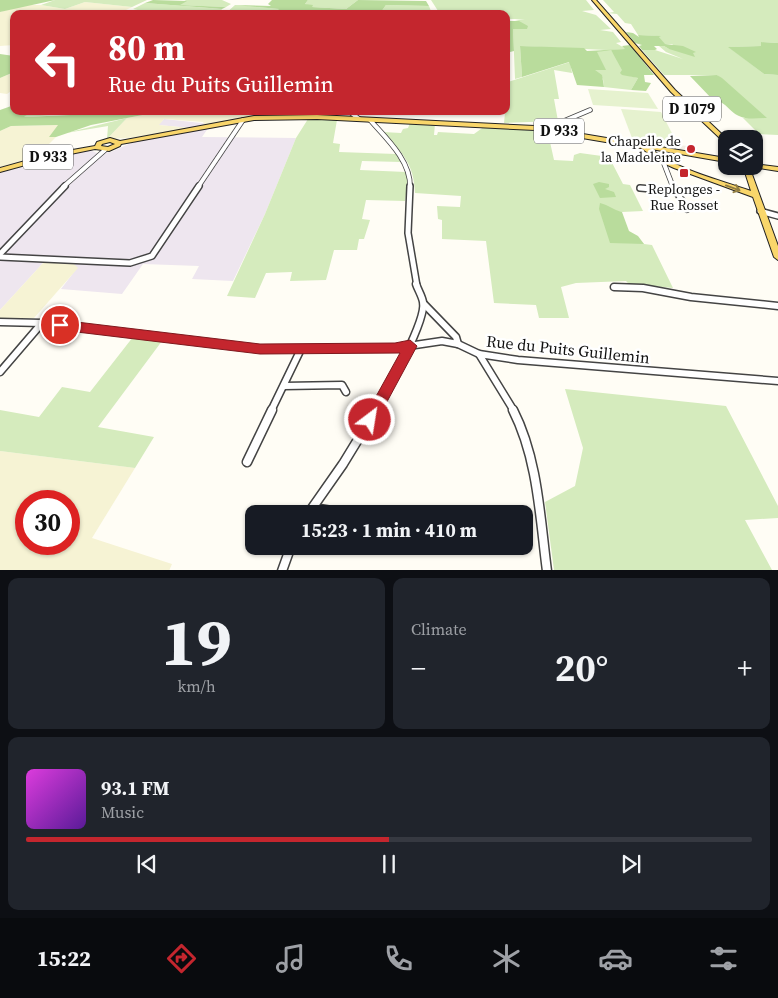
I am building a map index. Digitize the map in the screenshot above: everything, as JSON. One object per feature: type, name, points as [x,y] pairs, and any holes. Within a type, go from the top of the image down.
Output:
[{"type":"main road","name":"D 1079","points":[[594,0],[659,75],[718,133]]},
{"type":"main road","name":"D 933","points":[[119,143],[243,120],[288,117],[547,127],[614,141],[718,159]]},
{"type":"main road","points":[[97,147],[110,140],[119,143]]},
{"type":"main road","points":[[97,147],[106,150],[119,143]]},
{"type":"main road","points":[[642,146],[663,161],[755,195]]},
{"type":"main road","name":"D 933","points":[[0,170],[58,154],[97,147]]},
{"type":"main road","points":[[763,167],[778,169]]},
{"type":"main road","points":[[749,175],[778,257]]},
{"type":"street","points":[[547,127],[590,110]]},
{"type":"street","points":[[354,115],[359,119]]},
{"type":"street","points":[[0,256],[130,263],[152,256],[243,120]]},
{"type":"street","points":[[370,120],[402,157],[408,172],[410,180],[408,233],[416,284],[424,304],[456,338],[458,344]]},
{"type":"street","points":[[0,256],[52,197],[106,150]]},
{"type":"street","points":[[663,161],[687,210]]},
{"type":"street","points":[[640,188],[676,190]]},
{"type":"street","points":[[760,210],[778,216]]},
{"type":"street","points":[[614,288],[643,288],[691,297],[778,306]]},
{"type":"street","points":[[315,505],[343,464],[388,390],[410,346],[424,304]]},
{"type":"street","name":"Rue du Puits Guillemin","points":[[0,322],[42,323],[260,349],[395,348],[442,341],[458,344],[479,354],[591,368],[778,380]]},
{"type":"street","points":[[0,372],[42,323]]},
{"type":"street","points":[[247,462],[301,349]]},
{"type":"street","points":[[479,354],[507,399],[523,432],[539,505],[547,570]]},
{"type":"street","points":[[284,386],[342,385],[346,392]]},
{"type":"street","points":[[282,570],[288,555]]},
{"type":"shaded area","points":[[85,2],[132,7],[126,10],[10,10],[10,45],[0,46],[0,12],[22,5],[41,5],[65,9]]},
{"type":"shaded area","points":[[10,74],[10,92],[7,94],[0,93],[0,78]]},
{"type":"shaded area","points":[[142,115],[283,115],[247,117],[205,125],[203,122],[164,119],[159,125],[191,128],[129,138],[107,139],[127,118]]},
{"type":"shaded area","points":[[164,119],[211,124],[202,137],[296,138],[265,214],[233,281],[192,279],[199,266],[143,264],[122,294],[61,289],[77,268],[43,263],[0,310],[0,173],[90,150],[97,153],[111,152],[133,142],[192,130],[191,128],[158,125]]},
{"type":"shaded area","points":[[59,125],[50,137],[56,137],[37,156],[0,167],[0,131],[11,126]]},
{"type":"shaded area","points":[[626,139],[687,146],[689,152],[625,141]]},
{"type":"shaded area","points":[[72,262],[78,268],[34,318],[0,319],[0,310],[43,263]]},
{"type":"shaded area","points":[[0,451],[135,468],[92,538],[172,564],[169,570],[0,570]]},
{"type":"green space","points":[[0,0],[55,0],[0,12]]},
{"type":"green space","points":[[55,0],[147,0],[132,7],[85,2],[65,9],[41,5]]},
{"type":"green space","points":[[153,0],[187,1],[180,5],[226,7],[222,9],[145,3]]},
{"type":"green space","points":[[186,0],[222,0],[231,4],[226,7],[178,5]]},
{"type":"green space","points":[[272,0],[308,0],[305,4],[313,5],[312,7],[346,9],[358,0],[426,1],[429,6],[386,5],[382,10],[278,10],[235,5],[271,6],[268,4]]},
{"type":"green space","points":[[308,0],[358,0],[346,9],[312,7],[305,4]]},
{"type":"green space","points":[[431,0],[586,0],[594,10],[582,11],[596,15],[611,29],[600,30],[613,32],[621,42],[616,43],[626,49],[611,50],[630,76],[638,78],[631,90],[604,87],[603,79],[594,70],[596,52],[606,50],[520,46],[522,77],[515,79],[513,29],[519,21],[515,20],[525,19],[510,19],[510,10],[437,10]]},
{"type":"green space","points":[[603,0],[778,0],[778,43],[761,42],[762,46],[729,47],[764,74],[778,75],[778,135],[763,134],[763,130],[755,130],[743,118],[766,118],[717,75],[664,75],[642,50],[655,50],[683,59],[666,52],[659,46],[669,49],[673,44],[664,44],[658,36],[638,35],[631,24],[625,23],[617,14],[608,13],[614,12]]},
{"type":"green space","points":[[145,3],[222,9],[138,10],[133,9]]},
{"type":"green space","points":[[235,5],[280,9],[279,10],[229,10]]},
{"type":"green space","points":[[386,5],[429,6],[431,10],[382,10]]},
{"type":"green space","points":[[510,21],[519,21],[528,26],[527,29],[513,29],[514,51],[510,52]]},
{"type":"green space","points":[[626,32],[633,33],[639,37],[638,35],[661,36],[659,37],[665,44],[683,46],[696,52],[693,53],[695,57],[664,46],[654,46],[657,49],[655,50],[642,50],[639,46],[642,45],[635,43]]},
{"type":"green space","points":[[761,42],[778,43],[778,75],[764,74],[728,47],[761,46]]},
{"type":"green space","points":[[630,45],[654,75],[644,75],[645,82],[651,83],[646,91],[631,90],[638,78],[620,73],[622,70],[611,50],[597,52],[606,70],[595,70],[602,75],[604,87],[577,85],[569,62],[522,77],[520,46],[584,48],[587,51],[625,49],[622,46]]},
{"type":"green space","points":[[0,54],[10,55],[10,74],[0,78]]},
{"type":"green space","points":[[570,62],[572,73],[554,70],[559,99],[554,99],[558,121],[504,123],[505,115],[510,115],[510,81]]},
{"type":"green space","points":[[717,75],[767,118],[739,116],[721,102],[713,100],[690,76]]},
{"type":"green space","points":[[588,89],[648,93],[658,109],[593,105]]},
{"type":"green space","points":[[10,106],[10,115],[27,115],[24,117],[142,115],[91,125],[56,137],[49,137],[58,125],[11,126],[0,131],[0,110]]},
{"type":"green space","points":[[621,109],[661,112],[676,141],[632,138]]},
{"type":"green space","points":[[26,115],[57,115],[23,117]]},
{"type":"green space","points":[[127,118],[107,139],[108,126],[66,133]]},
{"type":"green space","points":[[308,119],[337,120],[333,143],[340,144],[339,152],[396,154],[401,162],[362,161],[360,170],[406,172],[408,180],[405,201],[366,200],[362,219],[370,220],[364,239],[359,239],[357,250],[334,250],[326,280],[290,281],[292,272],[266,273],[255,298],[227,296],[265,214],[296,138]]},
{"type":"green space","points":[[410,123],[435,124],[434,135],[437,135],[438,132],[474,134],[485,126],[557,133],[559,142],[550,142],[554,160],[573,161],[574,155],[580,153],[609,157],[623,184],[630,185],[643,211],[622,212],[599,209],[644,244],[652,245],[673,288],[629,284],[626,281],[576,283],[561,287],[569,318],[539,318],[536,305],[494,303],[486,241],[442,239],[442,220],[438,219],[437,206],[460,207],[461,196],[415,193],[412,174],[406,159],[383,132],[401,133],[403,129],[408,128]]},
{"type":"green space","points":[[599,182],[609,184],[609,187],[605,189],[614,192],[616,197],[600,198],[593,184]]},
{"type":"green space","points":[[600,203],[622,212],[629,231],[638,236],[644,244],[610,243],[599,209]]},
{"type":"green space","points":[[133,337],[162,341],[98,427],[154,437],[135,468],[0,451],[0,410],[39,417],[62,387],[90,392]]},
{"type":"green space","points":[[565,389],[726,406],[778,506],[778,518],[745,520],[772,570],[554,570],[545,502],[575,486],[583,448]]},
{"type":"place","name":"Chapelle de la Madeleine","points":[[691,149]]},
{"type":"place","name":"Replonges - Rue Rosset","points":[[684,173]]},
{"type":"route","points":[[60,325],[260,349],[395,348],[410,346],[388,390],[370,420]]}]
